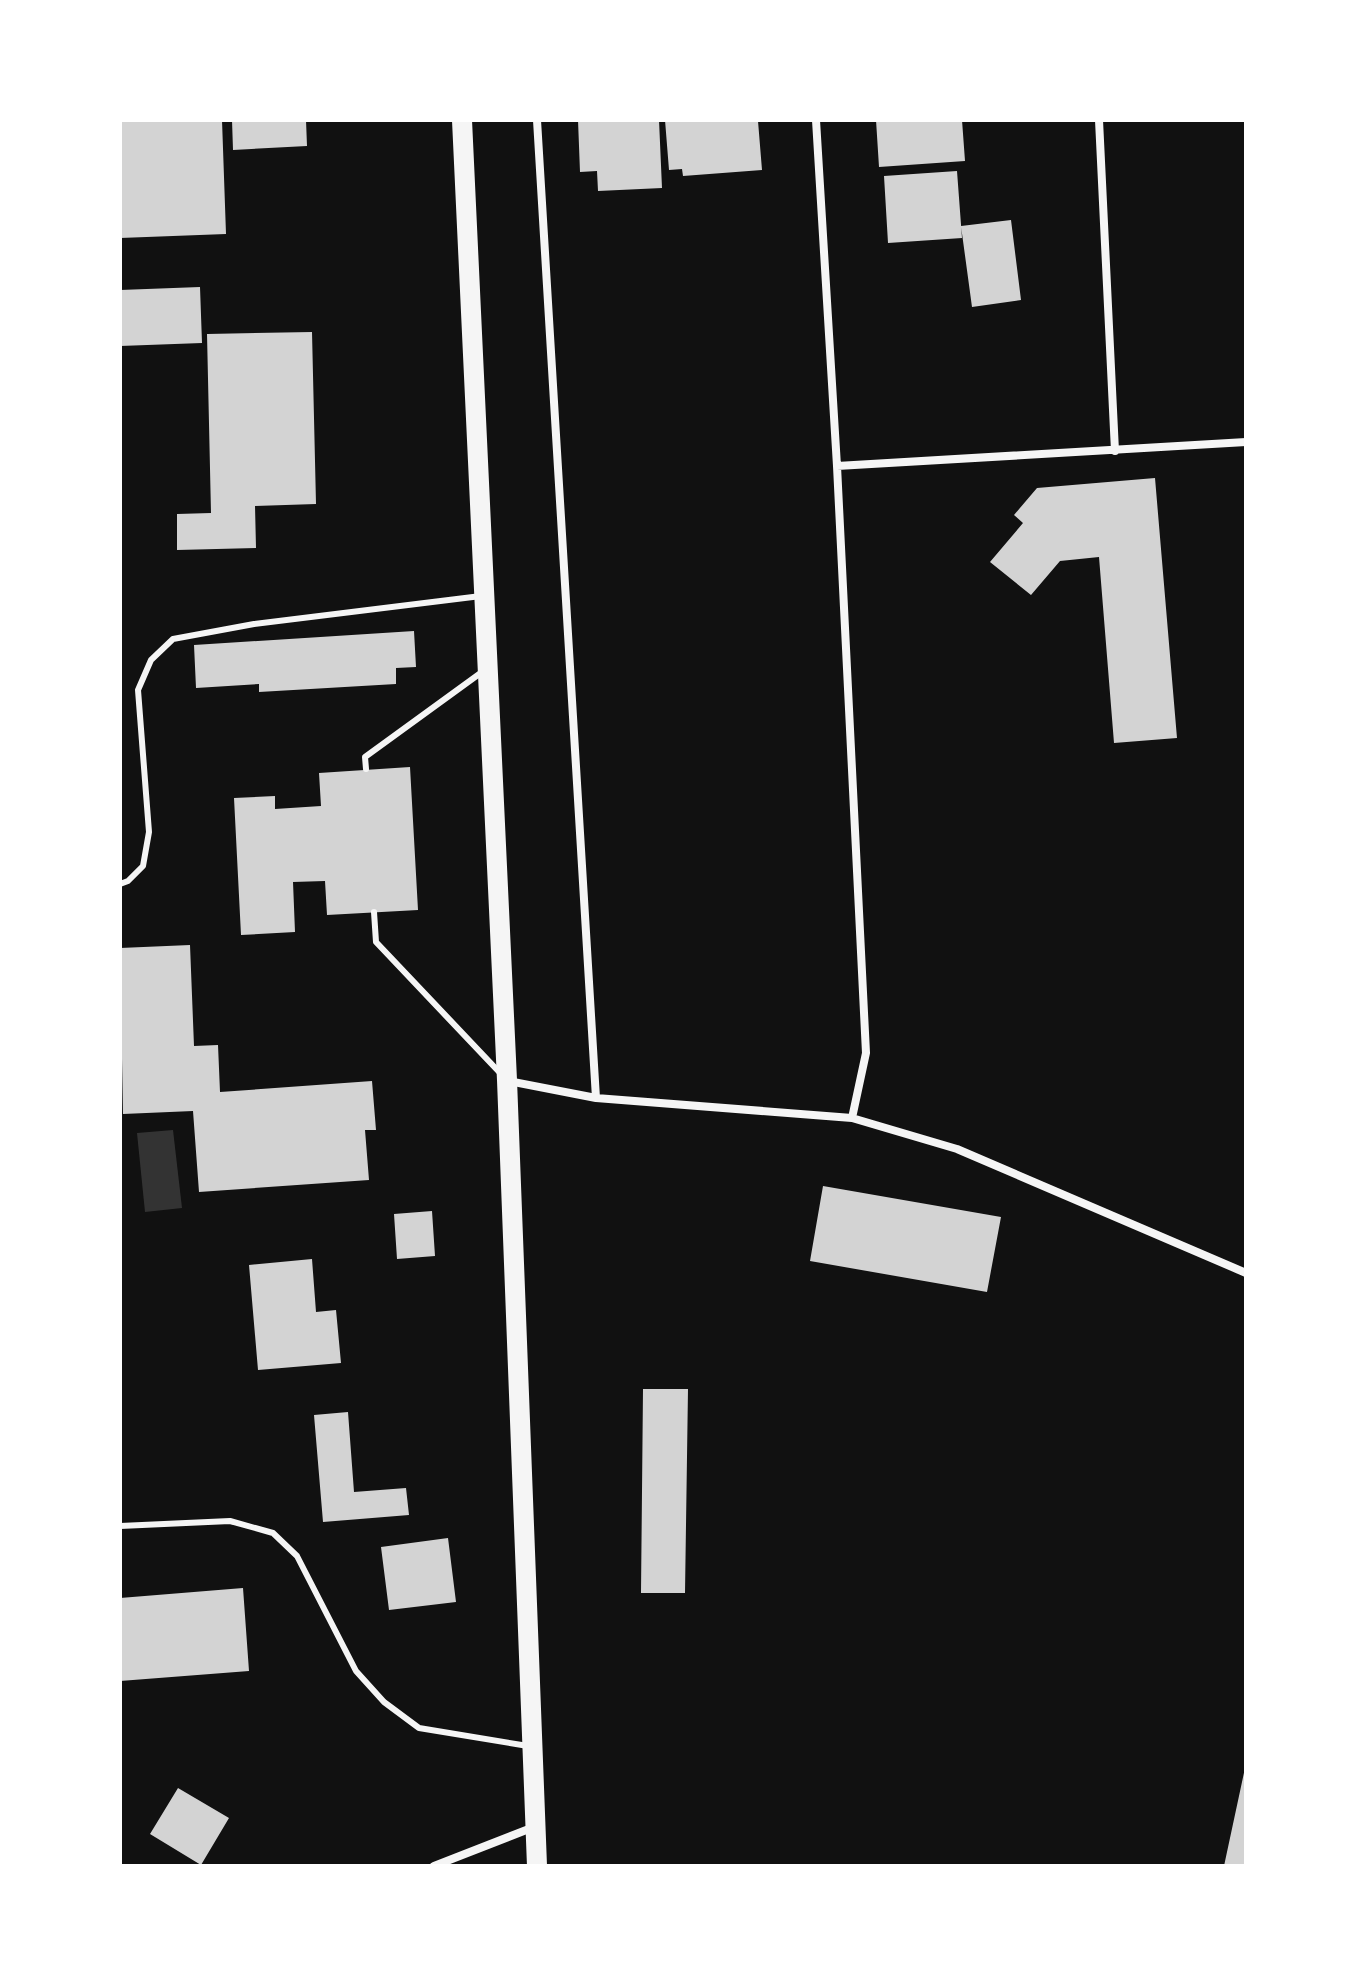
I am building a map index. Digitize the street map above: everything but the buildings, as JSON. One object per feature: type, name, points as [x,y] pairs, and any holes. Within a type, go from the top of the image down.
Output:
[{"type":"main road","points":[[462,120],[507,1080],[537,1866]]},
{"type":"street","points":[[537,120],[596,1098]]},
{"type":"street","points":[[816,120],[837,466],[866,1053],[852,1118]]},
{"type":"street","points":[[1099,120],[1115,451]]},
{"type":"street","points":[[837,466],[1246,442]]},
{"type":"street","points":[[507,1080],[596,1098],[852,1118],[957,1149],[1246,1273]]},
{"type":"street","points":[[434,1866],[535,1826]]},
{"type":"lane","points":[[120,884],[128,881],[143,866],[149,832],[138,690],[151,660],[173,639],[254,624],[484,595]]},
{"type":"lane","points":[[366,769],[365,757],[488,668]]},
{"type":"lane","points":[[374,912],[376,942],[507,1080]]},
{"type":"lane","points":[[120,1526],[230,1521],[273,1533],[297,1556],[356,1671],[384,1702],[419,1728],[532,1746]]},
{"type":"shaded area","points":[[173,1130],[182,1208],[145,1212],[137,1133]]}]
